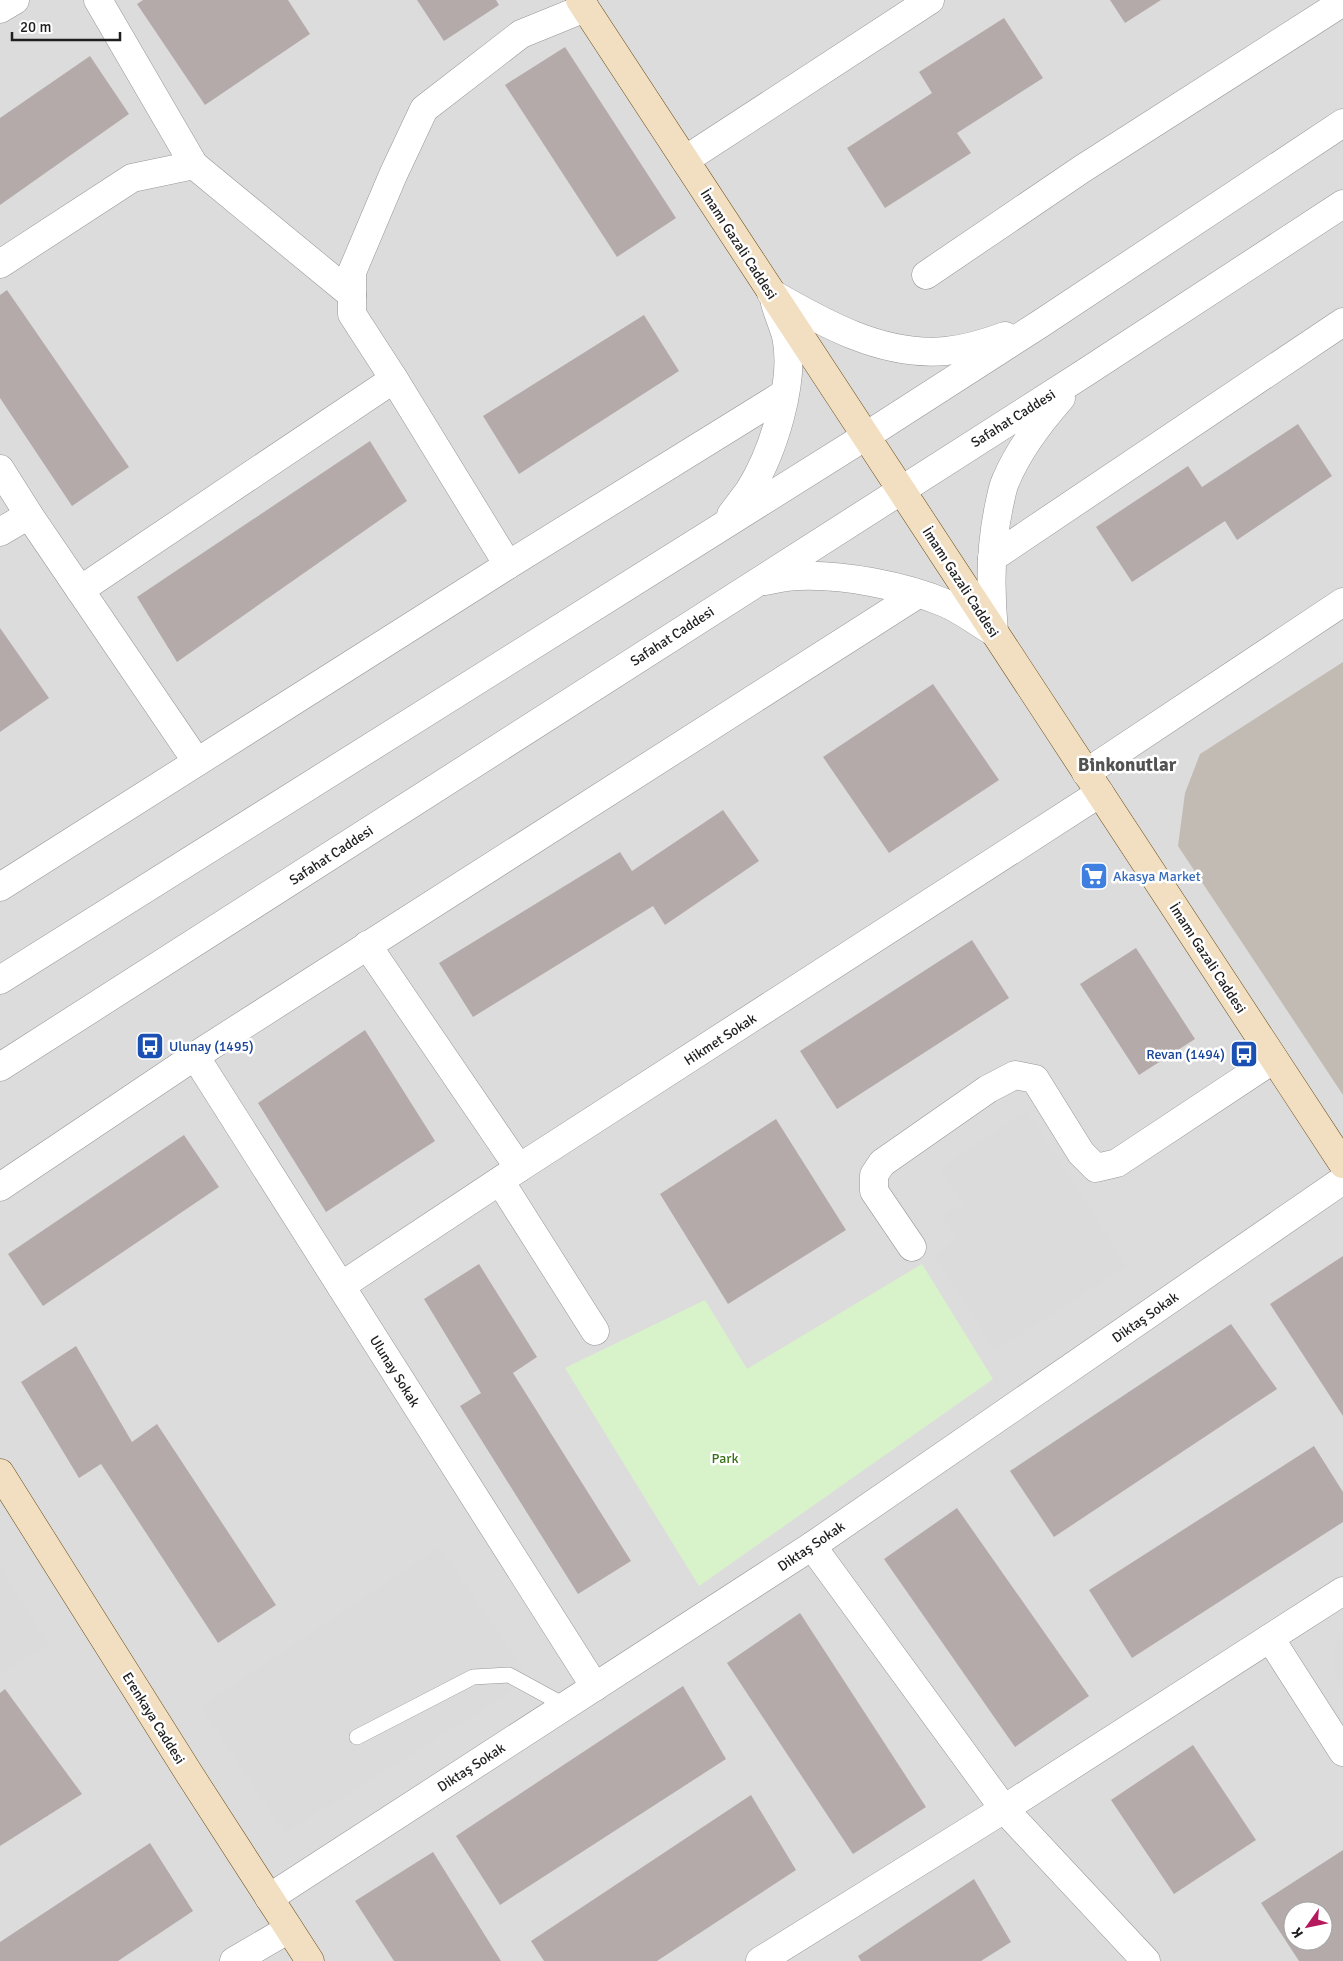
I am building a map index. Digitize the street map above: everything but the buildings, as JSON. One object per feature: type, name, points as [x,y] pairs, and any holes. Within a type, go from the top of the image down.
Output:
[{"type":"street","points":[[0,9],[14,0]]},
{"type":"street","points":[[98,0],[194,165],[352,295]]},
{"type":"street","points":[[685,160],[930,0]]},
{"type":"street","points":[[926,275],[1082,169],[1343,2]]},
{"type":"street","points":[[508,565],[352,314],[352,272],[393,175],[424,109],[521,34],[582,4]]},
{"type":"street","name":"İmamı Gazali Caddesi","points":[[582,4],[1343,1164]]},
{"type":"street","points":[[0,980],[866,436],[1040,324],[1343,123]]},
{"type":"street","points":[[0,264],[132,178],[194,165]]},
{"type":"street","name":"Safahat Caddesi","points":[[0,1067],[1083,374],[1343,204]]},
{"type":"street","points":[[771,293],[814,318],[846,333],[880,344],[910,350],[945,352],[980,345],[1040,324]]},
{"type":"street","points":[[722,527],[750,490],[766,459],[777,429],[787,369],[786,337],[771,293]]},
{"type":"street","points":[[992,558],[1343,322]]},
{"type":"street","points":[[994,632],[991,592],[992,558],[997,517],[1005,482],[1023,446],[1042,420],[1083,374]]},
{"type":"street","points":[[80,590],[394,379]]},
{"type":"street","points":[[0,887],[508,565],[784,394]]},
{"type":"street","points":[[0,469],[29,515],[197,762]]},
{"type":"street","points":[[0,532],[29,515]]},
{"type":"street","points":[[754,583],[798,576],[858,580],[947,603],[994,632]]},
{"type":"street","points":[[0,1187],[194,1056],[918,594]]},
{"type":"street","name":"Hikmet Sokak","points":[[341,1286],[1093,783],[1343,602]]},
{"type":"street","points":[[367,945],[510,1174],[595,1331]]},
{"type":"street","name":"Ulunay Sokak","points":[[194,1056],[595,1687]]},
{"type":"street","points":[[912,1247],[874,1191],[874,1175],[882,1163],[988,1089],[1015,1075],[1035,1078],[1081,1153],[1096,1168],[1117,1163],[1274,1059]]},
{"type":"street","name":"Diktaş Sokak","points":[[269,1898],[812,1546],[1343,1180]]},
{"type":"street","name":"Erenkaya Caddesi","points":[[0,1473],[310,1961]]},
{"type":"street","points":[[812,1546],[1004,1809],[1146,1961]]},
{"type":"street","points":[[760,1961],[1004,1809],[1343,1591]]},
{"type":"street","points":[[1270,1638],[1343,1752]]},
{"type":"street","points":[[234,1961],[289,1928]]},
{"type":"lane","points":[[358,1737],[473,1677],[509,1676],[566,1706]]},
{"type":"shaded area","points":[[0,0],[1343,0],[1343,1961],[0,1961]]},
{"type":"shaded area","points":[[1343,662],[1343,1095],[1178,846],[1185,793],[1200,754]]},
{"type":"shaded area","points":[[1027,1111],[1127,1266],[995,1350],[934,1255],[957,1240],[943,1216],[963,1203],[940,1168]]},
{"type":"shaded area","points":[[440,1547],[530,1680],[285,1833],[201,1707]]},
{"type":"shaded area","points":[[0,1566],[48,1644],[0,1674]]},
{"type":"shaded area","points":[[1343,1630],[1343,1690],[1333,1671],[1336,1637]]},
{"type":"green space","name":"Park","points":[[922,1264],[993,1379],[699,1586],[565,1368],[705,1300],[747,1369]]},
{"type":"place","name":"Akasya Market","points":[[1094,876]]},
{"type":"place","name":"Ulunay (1495)","points":[[150,1046]]},
{"type":"place","name":"Revan (1494)","points":[[1244,1054]]},
{"type":"district","name":"Binkonutlar","points":[[1127,764]]}]
